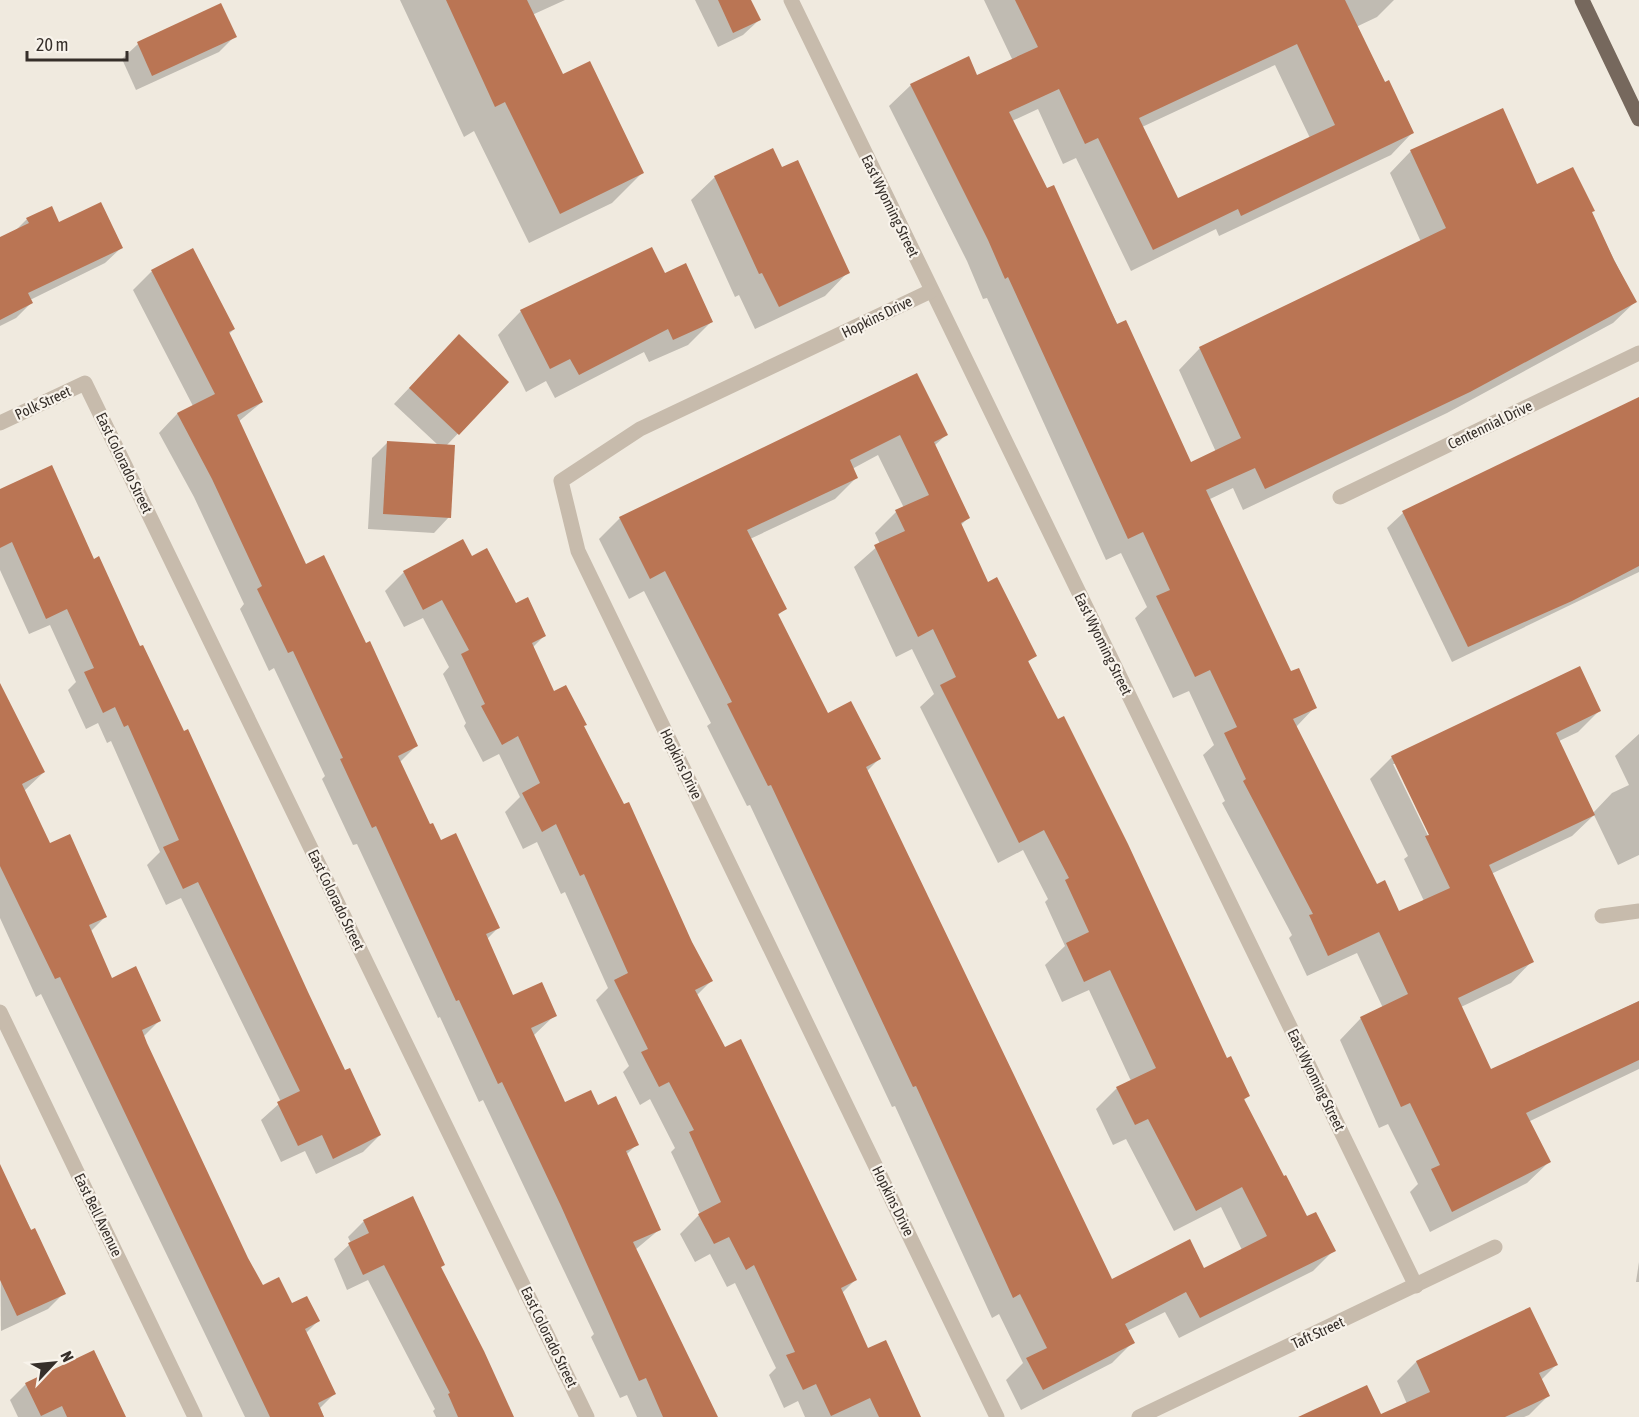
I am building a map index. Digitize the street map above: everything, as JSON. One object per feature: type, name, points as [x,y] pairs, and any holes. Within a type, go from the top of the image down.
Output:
[{"type":"main road","points":[[1582,0],[1639,119]]},
{"type":"street","name":"East Wyoming Street","points":[[791,0],[1416,1287]]},
{"type":"street","name":"Hopkins Drive","points":[[931,291],[640,429],[561,481],[578,551],[997,1417]]},
{"type":"street","name":"Centennial Drive","points":[[1340,497],[1639,353]]},
{"type":"street","name":"Polk Street","points":[[0,423],[85,383]]},
{"type":"street","name":"East Colorado Street","points":[[85,383],[587,1417]]},
{"type":"street","points":[[1602,916],[1639,911]]},
{"type":"street","name":"East Bell Avenue","points":[[0,1012],[195,1417]]},
{"type":"street","name":"Taft Street","points":[[1139,1417],[1496,1247]]},
{"type":"building","points":[[446,0],[527,0],[563,74],[590,61],[644,173],[560,214],[505,102],[495,107]]},
{"type":"building","points":[[718,0],[751,0],[761,20],[733,33]]},
{"type":"building","points":[[1015,0],[1345,0],[1385,82],[1389,80],[1414,133],[1241,216],[1238,209],[1153,250],[1098,138],[1085,144],[1059,89],[1009,112],[1047,188],[1054,185],[1117,324],[1126,320],[1191,462],[1241,438],[1199,347],[1446,228],[1410,150],[1503,108],[1537,184],[1573,167],[1595,211],[1592,212],[1614,260],[1637,302],[1470,392],[1265,489],[1255,468],[1206,490],[1291,671],[1299,668],[1317,708],[1293,719],[1377,884],[1385,880],[1399,911],[1450,888],[1425,836],[1429,835],[1391,756],[1580,666],[1601,711],[1556,733],[1595,815],[1489,865],[1534,962],[1458,998],[1491,1069],[1639,1001],[1639,1060],[1526,1113],[1551,1162],[1452,1212],[1431,1169],[1440,1165],[1410,1103],[1401,1107],[1360,1017],[1408,994],[1379,932],[1328,956],[1309,915],[1313,914],[1243,781],[1246,779],[1224,733],[1237,727],[1210,670],[1195,677],[1156,596],[1170,590],[1143,532],[1128,539],[1008,277],[1005,279],[910,84],[969,56],[977,75],[1038,47]],"holes":[[[1297,44],[1335,125],[1178,198],[1139,118]]]},
{"type":"building","points":[[221,3],[237,37],[152,76],[137,42]]},
{"type":"building","points":[[773,148],[782,167],[798,160],[850,273],[779,307],[762,273],[759,274],[714,176]]},
{"type":"building","points":[[101,202],[123,248],[28,293],[33,303],[0,320],[0,237],[29,223],[26,218],[52,206],[59,222]]},
{"type":"building","points":[[652,247],[665,273],[686,263],[713,322],[673,340],[668,329],[579,375],[570,359],[550,369],[520,310]]},
{"type":"building","points":[[193,248],[235,329],[229,332],[263,402],[237,415],[306,564],[324,555],[366,643],[370,641],[418,746],[398,756],[430,824],[433,823],[441,840],[456,833],[500,928],[486,934],[513,995],[542,982],[557,1016],[531,1028],[565,1102],[591,1090],[598,1105],[616,1096],[639,1145],[626,1151],[661,1230],[633,1242],[718,1417],[663,1417],[646,1378],[639,1381],[561,1206],[502,1082],[498,1084],[459,1000],[456,1001],[376,826],[372,828],[340,759],[343,758],[293,651],[288,653],[257,589],[262,586],[212,479],[177,413],[215,394],[151,270]]},
{"type":"building","points":[[459,334],[509,382],[459,435],[409,388]]},
{"type":"building","points":[[917,373],[948,435],[934,442],[970,518],[961,523],[988,582],[997,577],[1037,656],[1028,661],[1058,719],[1064,716],[1128,844],[1227,1058],[1231,1056],[1250,1096],[1244,1099],[1284,1176],[1286,1175],[1307,1216],[1316,1212],[1336,1251],[1200,1318],[1186,1292],[1125,1324],[1135,1343],[1043,1390],[1026,1358],[1047,1348],[1020,1294],[1013,1298],[916,1086],[913,1087],[771,785],[768,786],[727,704],[732,702],[665,571],[650,579],[619,517]],"holes":[[[900,435],[929,495],[895,510],[905,531],[874,545],[918,637],[933,629],[956,677],[940,685],[1019,843],[1044,830],[1069,878],[1065,880],[1089,932],[1066,943],[1084,982],[1110,970],[1156,1068],[1116,1087],[1135,1125],[1148,1119],[1196,1211],[1242,1187],[1267,1236],[1204,1268],[1190,1239],[1112,1279],[866,767],[881,759],[851,701],[828,713],[778,614],[787,609],[747,530],[858,478],[850,460]]]},
{"type":"building","points":[[1639,397],[1639,566],[1572,601],[1468,647],[1402,511]]},
{"type":"building","points":[[387,441],[455,445],[451,518],[383,514]]},
{"type":"building","points":[[52,465],[94,559],[99,556],[140,646],[143,645],[184,731],[188,729],[345,1070],[350,1068],[381,1135],[333,1159],[322,1135],[298,1146],[277,1102],[300,1091],[198,882],[183,889],[163,847],[179,840],[128,725],[124,727],[115,707],[103,713],[84,672],[94,668],[67,609],[46,619],[12,542],[0,548],[0,489]]},
{"type":"building","points":[[463,539],[472,556],[487,548],[516,603],[528,597],[546,636],[532,643],[554,691],[566,685],[624,804],[629,802],[692,942],[713,981],[695,990],[725,1047],[741,1039],[857,1280],[841,1288],[868,1348],[886,1340],[921,1417],[879,1417],[870,1398],[831,1416],[816,1384],[803,1390],[786,1355],[795,1352],[754,1265],[746,1270],[729,1237],[714,1244],[698,1214],[721,1202],[689,1132],[694,1130],[669,1082],[659,1087],[641,1052],[648,1049],[614,980],[628,973],[584,874],[580,876],[556,824],[542,832],[522,793],[540,783],[518,736],[502,745],[481,706],[485,704],[461,654],[469,650],[442,600],[423,610],[403,571]]},
{"type":"building","points":[[0,683],[45,772],[22,784],[50,843],[70,834],[107,917],[89,925],[112,978],[136,966],[161,1021],[142,1030],[248,1258],[263,1285],[279,1277],[292,1303],[307,1296],[320,1321],[305,1329],[336,1394],[318,1403],[324,1417],[270,1417],[60,977],[55,979],[0,866]]},
{"type":"building","points":[[0,1164],[31,1230],[35,1228],[66,1294],[17,1316],[0,1280]]},
{"type":"building","points":[[413,1196],[445,1265],[441,1267],[484,1351],[514,1417],[458,1417],[448,1394],[450,1393],[384,1265],[363,1275],[348,1243],[369,1233],[363,1220]]},
{"type":"building","points":[[1530,1307],[1558,1365],[1539,1373],[1550,1396],[1505,1417],[1298,1417],[1367,1385],[1381,1414],[1430,1392],[1416,1361]]},
{"type":"building","points":[[94,1350],[126,1417],[67,1417],[62,1406],[41,1416],[25,1383]]}]
